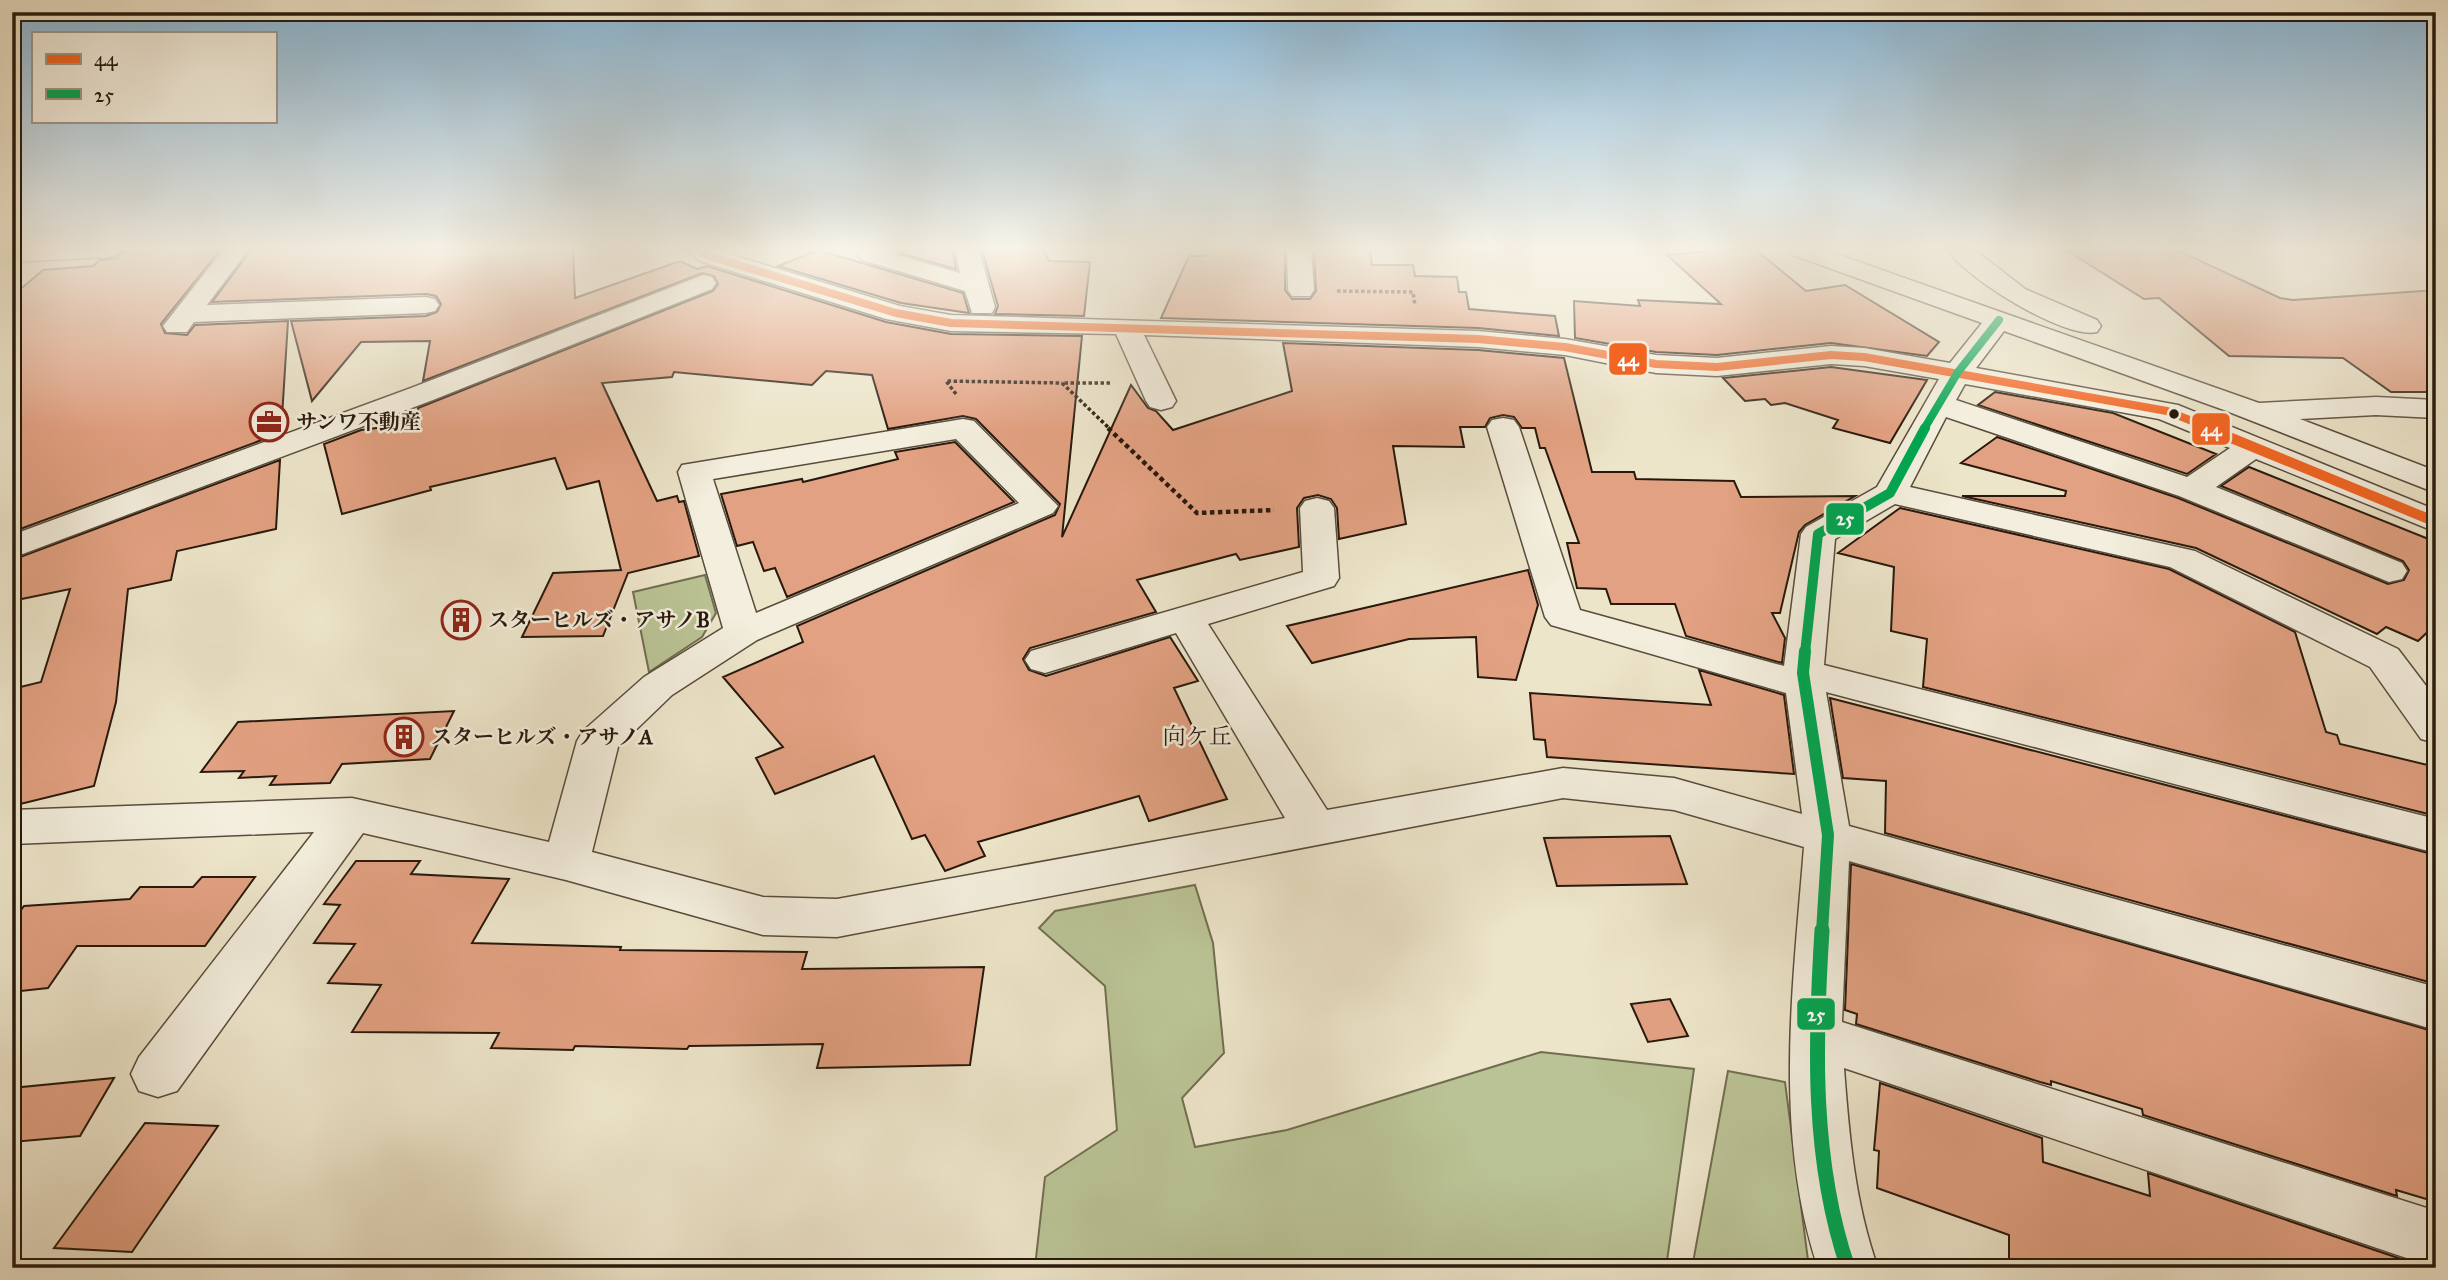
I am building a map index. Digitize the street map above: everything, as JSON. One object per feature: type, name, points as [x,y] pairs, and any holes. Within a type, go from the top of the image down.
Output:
[{"type":"street","points":[[189,310],[179,323],[351,310]]},
{"type":"street","points":[[12,547],[397,404],[635,310]]},
{"type":"street","points":[[885,310],[951,323],[988,326],[1126,326],[1418,337],[1565,347],[1656,364],[1717,367],[1831,355],[1864,357],[2167,411],[2436,522]]},
{"type":"street","points":[[983,310],[988,326]]},
{"type":"street","points":[[1969,310],[2245,408],[2436,483]]},
{"type":"street","points":[[2050,310],[2209,378],[2234,393],[2245,408]]},
{"type":"street","points":[[1848,1268],[1840,1245],[1824,1157],[1815,1035],[1828,835],[1804,679],[1818,534],[1890,493],[1938,404],[1958,372],[1998,320]]},
{"type":"street","points":[[1126,326],[1158,392]]},
{"type":"street","points":[[1938,404],[2191,489],[2389,571]]},
{"type":"street","points":[[2245,408],[2376,406],[2436,409]]},
{"type":"street","points":[[1503,427],[1564,617],[2436,836]]},
{"type":"street","points":[[566,863],[598,741],[658,686],[743,632],[1041,506],[964,428],[694,472],[743,632]]},
{"type":"street","points":[[2191,489],[2254,446]]},
{"type":"street","points":[[1890,493],[2182,559],[2384,658],[2436,729]]},
{"type":"street","points":[[1045,660],[1321,578],[1317,508]]},
{"type":"street","points":[[1187,620],[1315,829]]},
{"type":"street","points":[[12,827],[352,814],[566,863],[763,916],[836,918],[1563,783],[1674,794],[1828,835],[2436,1009]]},
{"type":"street","points":[[158,1074],[352,814]]},
{"type":"street","points":[[1815,1035],[2436,1240]]},
{"type":"path","points":[[1415,310],[1418,337]]},
{"type":"path","points":[[964,428],[972,416],[946,381],[1062,383],[1158,392]]},
{"type":"path","points":[[1062,383],[1197,513],[1317,508]]},
{"type":"green space","points":[[705,575],[716,613],[702,637],[649,672],[633,592]]},
{"type":"green space","points":[[1195,885],[1213,943],[1224,1053],[1182,1098],[1195,1147],[1287,1130],[1541,1052],[1694,1069],[1666,1268],[1035,1267],[1045,1177],[1117,1130],[1105,986],[1039,928],[1055,911]]},
{"type":"green space","points":[[1728,1071],[1785,1082],[1809,1268],[1692,1268]]},
{"type":"building","points":[[12,310],[172,310],[161,324],[165,333],[187,335],[195,325],[288,321],[281,433],[12,532]]},
{"type":"building","points":[[438,310],[607,310],[423,381],[430,341],[361,342],[312,401],[291,321],[426,316]]},
{"type":"building","points":[[666,310],[847,310],[886,322],[951,334],[1082,336],[1062,537],[1131,385],[1148,408],[1156,411],[1173,430],[1292,391],[1283,343],[1478,350],[1564,358],[1592,472],[1634,472],[1636,479],[1734,481],[1741,497],[1855,496],[1805,525],[1799,532],[1780,613],[1772,613],[1785,638],[1782,663],[1686,636],[1675,604],[1611,604],[1606,589],[1577,588],[1567,543],[1579,543],[1545,448],[1540,448],[1535,428],[1522,428],[1514,417],[1503,415],[1490,418],[1485,427],[1460,427],[1464,447],[1393,446],[1406,524],[1339,539],[1337,508],[1331,499],[1318,495],[1304,498],[1297,508],[1299,547],[1240,560],[1236,554],[1137,580],[1156,612],[1030,648],[1023,659],[1029,670],[1046,676],[1170,637],[1198,681],[1174,688],[1227,799],[1149,821],[1139,796],[978,842],[985,856],[945,871],[925,835],[912,839],[874,756],[775,794],[756,758],[783,747],[723,677],[803,642],[797,626],[1055,515],[1060,504],[976,419],[963,416],[888,429],[872,375],[826,371],[812,385],[674,372],[672,377],[602,383],[657,501],[677,496],[679,502],[684,501],[699,556],[628,573],[603,636],[522,637],[553,573],[621,570],[599,481],[567,489],[555,458],[430,487],[431,490],[342,514],[324,444],[361,430],[416,423],[418,408]]},
{"type":"building","points":[[947,310],[968,310],[969,313]]},
{"type":"building","points":[[997,310],[1085,310],[1084,316],[995,314]]},
{"type":"building","points":[[1165,310],[1478,310],[1555,316],[1559,336],[1478,328],[1161,318]]},
{"type":"building","points":[[1574,310],[1886,310],[1939,342],[1927,356],[1831,343],[1717,355],[1656,352],[1575,338]]},
{"type":"building","points":[[2173,310],[2436,310],[2436,392],[2391,392],[2343,358],[2229,356]]},
{"type":"building","points":[[1831,367],[1927,380],[1890,443],[1833,428],[1838,420],[1785,403],[1771,405],[1765,399],[1745,401],[1723,378]]},
{"type":"building","points":[[1995,392],[2113,413],[2216,454],[2187,474],[1978,405]]},
{"type":"building","points":[[1997,437],[2178,498],[2388,584],[2404,580],[2409,570],[2403,561],[2221,486],[2249,467],[2436,542],[2436,624],[2418,641],[2386,627],[2377,634],[2196,548],[1962,496],[2065,496],[2066,491],[1961,463]]},
{"type":"building","points":[[955,442],[1014,502],[787,597],[775,568],[764,571],[753,542],[737,546],[721,494],[802,479],[803,482],[898,459],[895,452]]},
{"type":"building","points":[[280,460],[276,529],[177,551],[171,580],[128,589],[116,702],[94,786],[12,806],[12,689],[41,682],[70,589],[12,601],[12,560]]},
{"type":"building","points":[[1900,508],[2169,569],[2295,632],[2326,732],[2337,735],[2340,744],[2436,767],[2436,816],[1923,687],[1927,639],[1891,631],[1894,567],[1838,553]]},
{"type":"building","points":[[1528,570],[1538,605],[1516,680],[1478,677],[1476,637],[1409,639],[1312,663],[1287,626]]},
{"type":"building","points":[[1699,670],[1784,695],[1794,774],[1547,757],[1545,740],[1534,739],[1530,693],[1711,705]]},
{"type":"building","points":[[1830,698],[2436,855],[2436,984],[1885,833],[1886,781],[1843,778]]},
{"type":"building","points":[[454,711],[430,759],[342,764],[330,783],[270,785],[276,776],[239,778],[244,771],[201,772],[238,722]]},
{"type":"building","points":[[1670,836],[1687,884],[1557,886],[1544,838]]},
{"type":"building","points":[[356,861],[420,861],[411,874],[509,879],[472,943],[621,947],[620,950],[807,952],[802,969],[984,967],[970,1065],[817,1068],[823,1044],[689,1046],[687,1049],[575,1046],[573,1050],[491,1048],[499,1033],[352,1032],[381,985],[328,983],[355,944],[314,943],[340,905],[324,904]]},
{"type":"building","points":[[1851,864],[2436,1032],[2436,1202],[2396,1190],[2397,1196],[2143,1115],[2142,1109],[2051,1081],[2051,1085],[2040,1082],[1856,1024],[1857,1014],[1845,1010]]},
{"type":"building","points":[[202,877],[255,877],[205,946],[77,946],[48,988],[12,992],[12,922],[24,906],[130,899],[140,887],[193,887]]},
{"type":"building","points":[[1670,999],[1688,1036],[1648,1042],[1631,1004]]},
{"type":"building","points":[[114,1078],[80,1136],[12,1142],[12,1088]]},
{"type":"building","points":[[1880,1083],[2042,1138],[2043,1162],[2150,1196],[2148,1173],[2413,1263],[2414,1268],[2009,1268],[2009,1235],[1877,1188],[1879,1151],[1874,1150]]},
{"type":"building","points":[[145,1123],[218,1126],[132,1252],[54,1248]]},
{"type":"transit line","name":"44","points":[[885,310],[951,323],[1126,326],[1478,339],[1565,347],[1656,364],[1717,367],[1831,355],[1864,357],[2167,411],[2436,522]]},
{"type":"transit line","name":"25","points":[[1848,1268],[1840,1245],[1823,1157],[1815,1036],[1828,835],[1803,673],[1818,534],[1890,493],[1958,372],[1999,320]]},
{"type":"place","name":"サンワ不動産","points":[[269,422]]},
{"type":"place","name":"スターヒルズ・アサノB","points":[[461,620]]},
{"type":"place","name":"スターヒルズ・アサノA","points":[[404,737]]},
{"type":"district","name":"向ケ丘","points":[[1197,736]]}]
